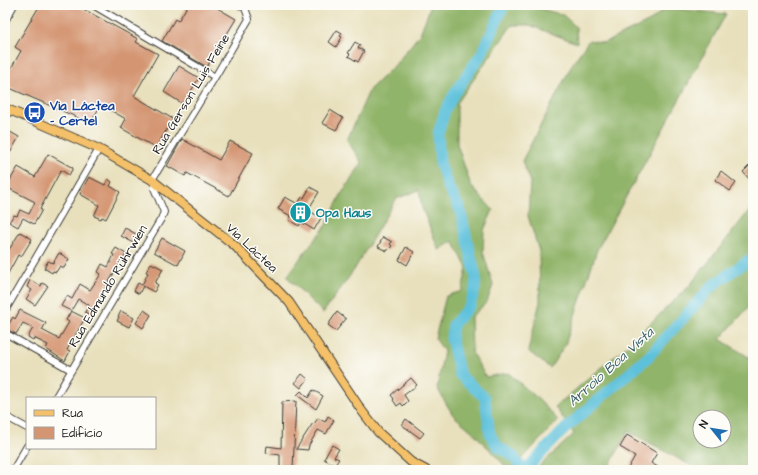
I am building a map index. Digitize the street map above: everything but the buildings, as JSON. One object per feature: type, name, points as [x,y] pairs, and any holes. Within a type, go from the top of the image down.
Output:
[{"type":"main road","name":"Via Láctea","points":[[7,109],[99,149],[153,181],[234,244],[289,302],[362,411],[378,432],[410,462],[426,470]]},
{"type":"street","points":[[5,21],[14,5]]},
{"type":"street","points":[[93,5],[215,77]]},
{"type":"street","name":"Rua Gerson Luis Feine","points":[[153,181],[249,19],[245,8],[240,5]]},
{"type":"street","points":[[5,118],[7,109]]},
{"type":"street","points":[[5,311],[99,149]]},
{"type":"street","name":"Rua Edmundo Rührwien","points":[[55,397],[161,219],[164,212],[154,188],[153,181]]},
{"type":"street","points":[[5,333],[71,370]]},
{"type":"street","points":[[5,416],[26,427]]},
{"type":"street","points":[[13,470],[26,448]]},
{"type":"green space","points":[[431,5],[532,5],[534,7],[563,15],[576,27],[577,43],[529,25],[512,25],[457,103],[457,144],[471,186],[493,210],[484,230],[483,252],[493,285],[487,302],[471,317],[472,353],[486,377],[508,373],[536,397],[558,420],[512,470],[509,470],[473,432],[453,415],[437,388],[444,351],[435,338],[446,296],[462,291],[467,268],[453,241],[439,250],[422,208],[419,190],[396,199],[354,270],[323,313],[287,277],[306,250],[325,227],[342,193],[362,163],[347,140],[370,89],[395,65],[420,34]]},
{"type":"green space","points":[[665,8],[726,14],[597,250],[565,345],[550,368],[528,351],[540,302],[539,251],[528,216],[530,182],[522,161],[573,63],[589,40],[604,43],[652,20]]},
{"type":"green space","points":[[753,206],[753,302],[720,339],[753,360],[753,470],[699,470],[628,431],[608,469],[606,470],[535,470],[574,434],[555,407],[627,346],[690,285]]},
{"type":"waterway","points":[[504,5],[482,53],[455,92],[445,111],[438,134],[440,163],[448,187],[460,209],[476,277],[475,289],[470,305],[453,325],[451,338],[460,375],[485,398],[490,434],[498,447],[512,455],[523,470]]},
{"type":"waterway","name":"Arroio Boa Vista","points":[[525,470],[567,427],[648,357],[712,286],[753,257]]},
{"type":"place","name":"Via Láctea - Certel","points":[[35,113]]},
{"type":"place","name":"Opa Haus","points":[[300,213]]}]
